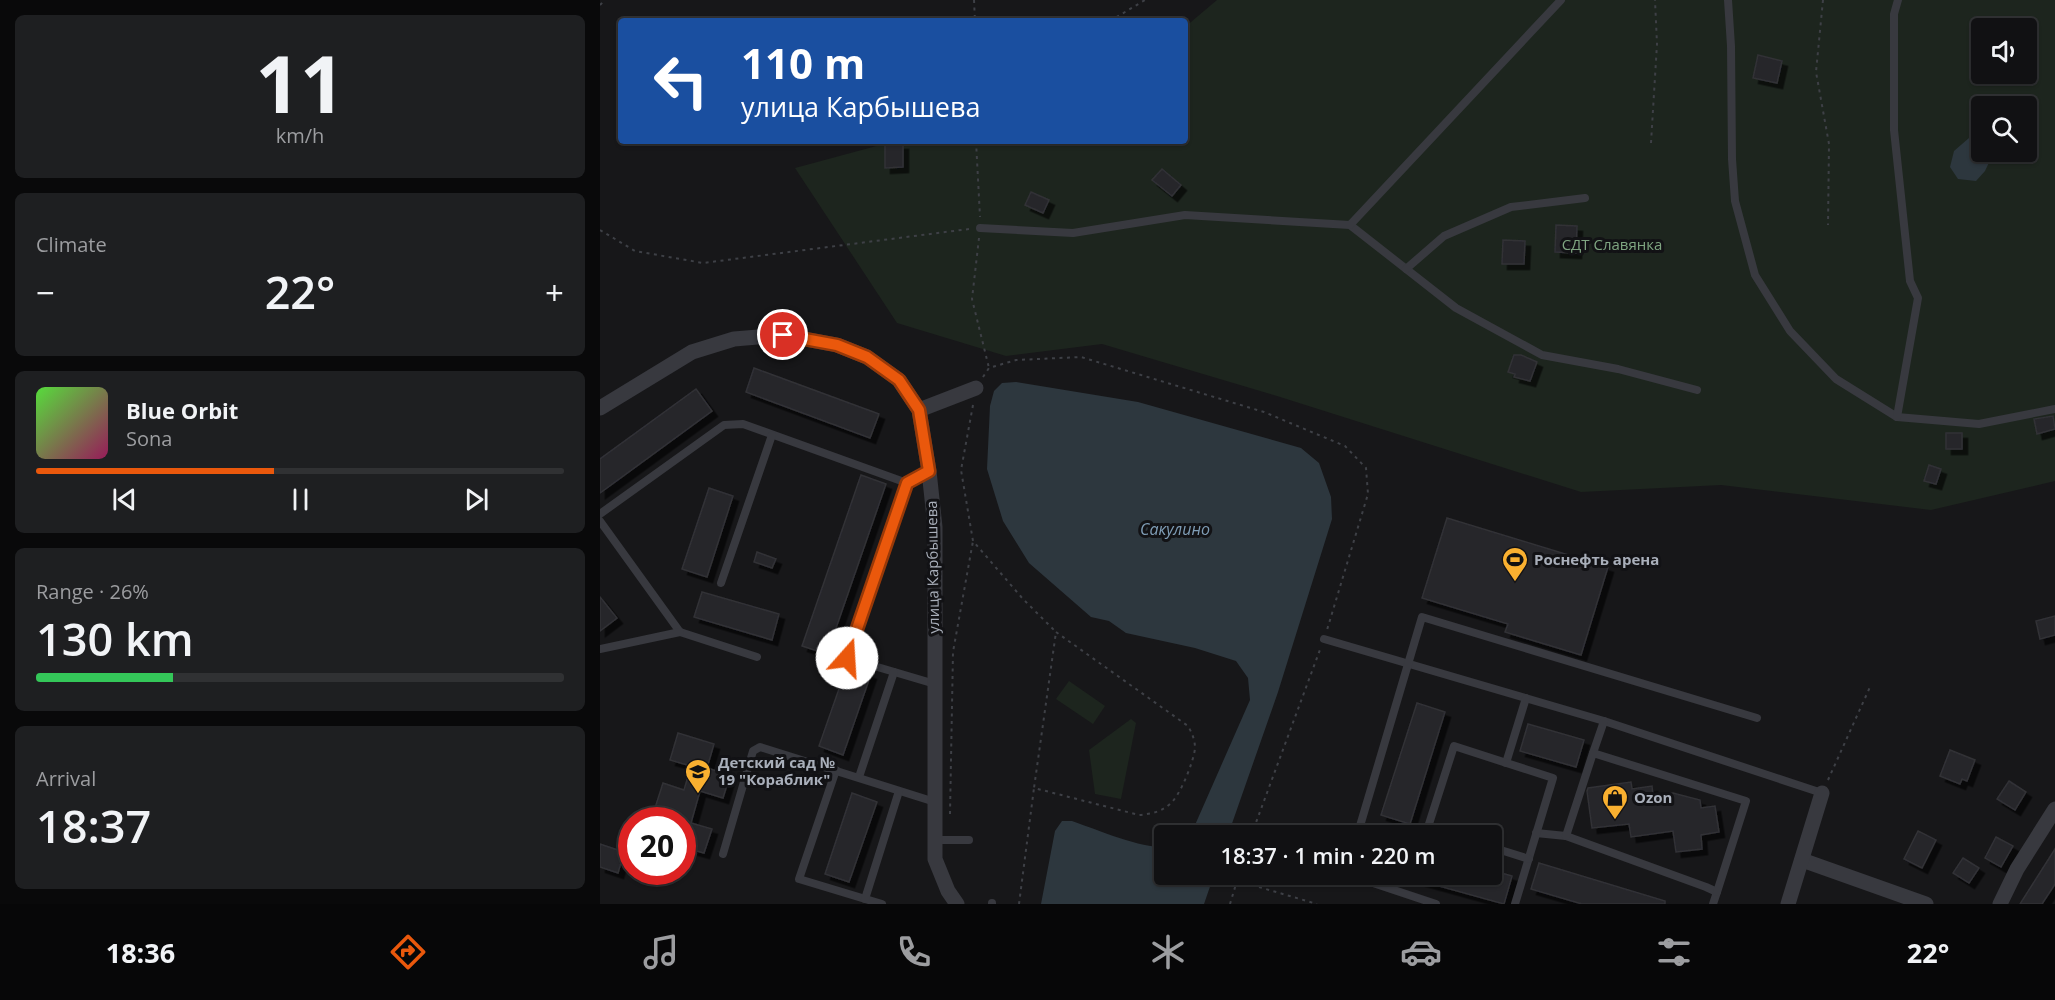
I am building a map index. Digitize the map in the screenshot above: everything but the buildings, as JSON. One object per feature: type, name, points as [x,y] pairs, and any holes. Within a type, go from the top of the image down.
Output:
[{"type":"street","name":"улица Карбышева","points":[[600,408],[692,352],[734,339],[783,335],[837,345],[867,357],[899,380],[919,410],[929,471],[934,527],[935,859],[950,898]]},
{"type":"street","points":[[919,410],[975,388]]},
{"type":"street","points":[[1788,904],[1822,793]]},
{"type":"street","points":[[2000,904],[2017,868],[2055,808]]},
{"type":"street","points":[[1802,860],[1926,904]]},
{"type":"lane","points":[[1350,225],[1561,0]]},
{"type":"lane","points":[[1728,0],[1735,201],[1755,274],[1790,331],[1836,379],[1896,417],[1979,424],[2055,409]]},
{"type":"lane","points":[[1896,417],[1918,298],[1910,281],[1894,130],[1894,14],[1898,0]]},
{"type":"lane","points":[[1406,269],[1444,236],[1511,207],[1585,198]]},
{"type":"lane","points":[[980,228],[1073,233],[1185,215],[1350,225],[1455,308],[1542,355],[1618,369],[1697,390]]},
{"type":"lane","points":[[600,514],[724,425],[743,424],[907,483]]},
{"type":"lane","points":[[721,583],[772,435]]},
{"type":"lane","points":[[929,471],[907,483],[847,658],[935,684]]},
{"type":"lane","points":[[600,521],[680,632]]},
{"type":"lane","points":[[1360,825],[1422,617],[1757,718]]},
{"type":"lane","points":[[600,650],[680,632],[758,657]]},
{"type":"lane","points":[[1324,639],[1604,722],[1822,793]]},
{"type":"lane","points":[[859,777],[894,672]]},
{"type":"lane","points":[[1506,763],[1526,698]]},
{"type":"lane","points":[[1566,836],[1604,722]]},
{"type":"lane","points":[[1429,825],[1454,746],[1554,778],[1515,904]]},
{"type":"lane","points":[[723,854],[753,751],[760,747],[935,802]]},
{"type":"lane","points":[[1593,753],[1746,801],[1713,904]]},
{"type":"lane","points":[[836,770],[799,879],[873,902],[899,791]]},
{"type":"lane","points":[[1536,832],[1566,836],[1717,892]]},
{"type":"lane","points":[[935,840],[969,840]]},
{"type":"lane","points":[[1502,850],[1529,859]]},
{"type":"lane","points":[[1379,885],[1436,904]]},
{"type":"path","points":[[600,4],[605,0]]},
{"type":"path","points":[[974,0],[975,18]]},
{"type":"path","points":[[1115,18],[1145,0]]},
{"type":"path","points":[[1651,143],[1657,44],[1655,0]]},
{"type":"path","points":[[1823,0],[1816,72],[1829,144],[1828,225]]},
{"type":"path","points":[[976,144],[980,228],[972,299],[989,368]]},
{"type":"path","points":[[600,230],[635,251],[703,263],[980,228]]},
{"type":"path","points":[[950,818],[953,651],[973,541],[961,470],[975,388],[989,368],[1016,360],[1081,357],[1264,412],[1345,446],[1366,468],[1368,494],[1324,639],[1255,825]]},
{"type":"path","points":[[973,541],[1056,632],[1182,720],[1194,737],[1195,750],[1178,796],[1163,809],[1152,814],[1139,815],[1034,788]]},
{"type":"path","points":[[1019,904],[1056,632]]},
{"type":"path","points":[[1822,793],[1870,687]]},
{"type":"path","points":[[1230,904],[1236,885]]},
{"type":"path","points":[[1259,887],[1317,904]]},
{"type":"green space","name":"СДТ Славянка","points":[[1217,0],[2055,0],[2055,481],[1931,510],[1721,485],[1581,492],[1277,396],[1102,344],[1006,356],[897,323],[795,168],[884,144],[1188,144],[1188,24]]},
{"type":"green space","points":[[1069,681],[1105,706],[1093,724],[1056,699]]},
{"type":"green space","points":[[1131,719],[1136,723],[1121,799],[1095,794],[1089,750]]},
{"type":"water","points":[[1971,138],[1971,162],[1989,162],[1976,181],[1958,179],[1950,167],[1954,151]]},
{"type":"water","name":"Сакулино","points":[[1016,382],[1138,402],[1301,448],[1319,463],[1331,497],[1332,519],[1278,692],[1231,825],[1195,825],[1250,700],[1248,678],[1236,661],[1195,648],[1126,633],[1109,621],[1091,617],[1029,563],[1003,521],[987,469],[990,406],[994,391],[1002,383]]},
{"type":"water","points":[[1062,821],[1072,821],[1118,838],[1154,847],[1154,885],[1211,885],[1204,904],[1041,904],[1055,831]]},
{"type":"place","name":"Роснефть арена","points":[[1515,583]]},
{"type":"place","name":"Детский сад № 19 \"Кораблик\"","points":[[698,795]]},
{"type":"place","name":"Ozon","points":[[1615,821]]},
{"type":"route","points":[[783,335],[837,345],[867,357],[899,380],[919,410],[929,471],[907,483],[847,658]]}]
